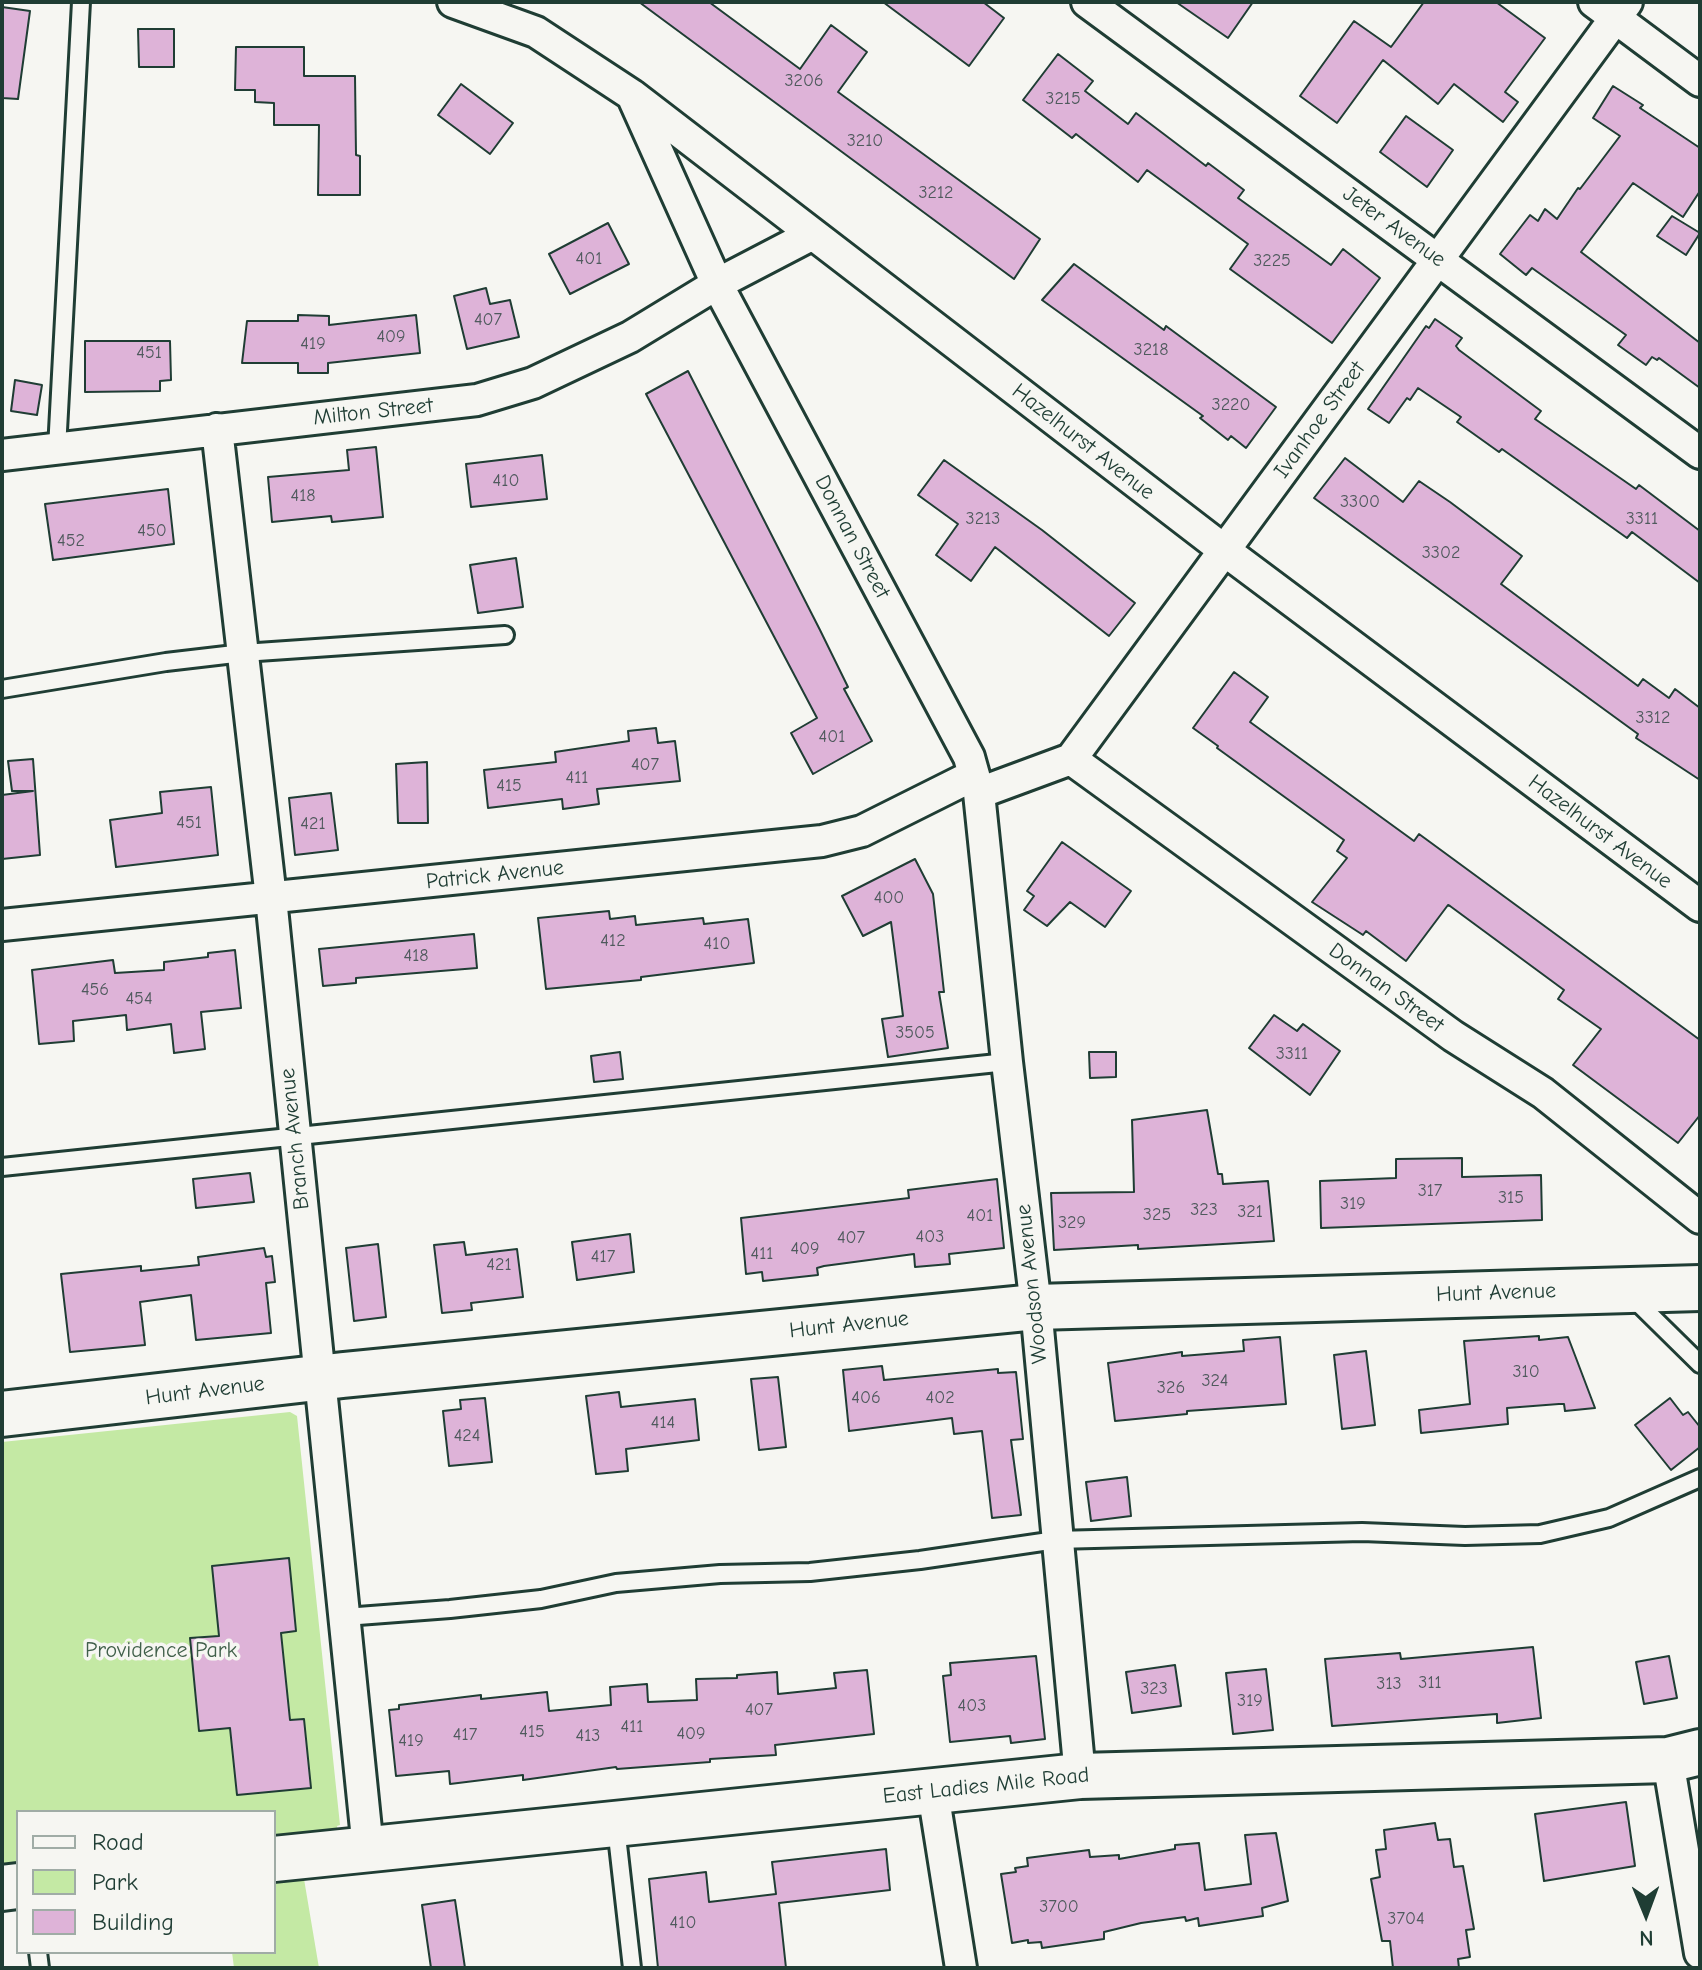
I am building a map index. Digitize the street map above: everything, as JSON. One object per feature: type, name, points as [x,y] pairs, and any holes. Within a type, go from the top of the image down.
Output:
[{"type":"street","name":"Hazelhurst Avenue","points":[[453,2],[536,32],[632,95],[1224,550],[1700,906]]},
{"type":"street","name":"Jeter Avenue","points":[[1087,2],[1700,453]]},
{"type":"street","points":[[1612,7],[1700,81]]},
{"type":"street","name":"Ivanhoe Street","points":[[1071,759],[1438,259],[1612,7]]},
{"type":"street","points":[[632,95],[717,284]]},
{"type":"street","name":"Milton Street","points":[[2,455],[477,400],[533,383],[630,337],[717,284],[813,234]]},
{"type":"street","name":"Donnan Street","points":[[717,284],[969,757],[976,784]]},
{"type":"street","name":"Branch Avenue","points":[[217,429],[271,898],[368,1849]]},
{"type":"street","points":[[976,784],[1071,759]]},
{"type":"street","name":"Donnan Street","points":[[1071,759],[1453,1036],[1543,1093],[1700,1218]]},
{"type":"street","name":"Patrick Avenue","points":[[2,925],[822,841],[862,831],[976,784]]},
{"type":"street","name":"Woodson Avenue","points":[[976,784],[1036,1307],[1080,1776]]},
{"type":"street","name":"Hunt Avenue","points":[[2,1414],[319,1378],[1036,1307],[1700,1288]]},
{"type":"street","points":[[1684,1756],[1700,1953]]},
{"type":"street","name":"East Ladies Mile Road","points":[[276,1859],[1080,1776],[1684,1756]]},
{"type":"street","points":[[933,1792],[961,1968]]},
{"type":"lane","points":[[57,449],[81,2]]},
{"type":"lane","points":[[2,689],[166,662],[243,653],[505,635]]},
{"type":"lane","points":[[2,1167],[1007,1062]]},
{"type":"lane","points":[[1624,1289],[1700,1364]]},
{"type":"lane","points":[[345,1617],[541,1599],[616,1583],[720,1574],[810,1572],[1056,1540],[1362,1532],[1465,1536],[1540,1534],[1609,1518],[1700,1478]]},
{"type":"lane","points":[[616,1824],[632,1968]]},
{"type":"green space","name":"Providence Park","points":[[290,1412],[297,1416],[340,1825],[337,1826],[338,1832],[276,1839],[276,1810],[16,1810],[16,1865],[2,1867],[2,1442]]},
{"type":"green space","points":[[304,1879],[319,1968],[234,1968],[232,1954],[276,1954],[276,1882]]},
{"type":"building","points":[[639,2],[709,2],[800,69],[831,25],[867,52],[838,92],[1040,239],[1014,279]]},
{"type":"building","points":[[883,2],[983,2],[1004,18],[969,66]]},
{"type":"building","points":[[1176,2],[1253,2],[1228,38]]},
{"type":"building","points":[[1424,2],[1496,2],[1545,38],[1505,92],[1518,102],[1503,122],[1454,84],[1438,104],[1383,60],[1337,123],[1300,96],[1354,21],[1391,47]]},
{"type":"building","points":[[2,7],[30,11],[18,99],[2,98]]},
{"type":"building","points":[[138,29],[174,29],[174,67],[139,67]]},
{"type":"building","points":[[236,47],[304,47],[304,76],[355,76],[360,195],[318,195],[319,125],[274,125],[274,103],[255,102],[255,90],[235,90]]},
{"type":"building","points":[[1058,54],[1093,81],[1085,91],[1128,124],[1136,113],[1206,166],[1208,163],[1244,190],[1238,198],[1331,265],[1343,249],[1380,278],[1332,343],[1230,269],[1248,244],[1147,170],[1138,182],[1076,134],[1072,138],[1023,100]]},
{"type":"building","points":[[461,84],[513,123],[490,154],[438,115]]},
{"type":"building","points":[[1613,86],[1700,148],[1700,191],[1683,217],[1633,183],[1581,252],[1700,343],[1700,388],[1659,358],[1652,357],[1646,365],[1618,345],[1626,335],[1532,268],[1526,275],[1500,254],[1530,215],[1538,221],[1545,209],[1557,219],[1620,136],[1593,118]]},
{"type":"building","points":[[1406,116],[1453,150],[1427,187],[1380,152]]},
{"type":"building","points":[[1672,216],[1700,233],[1686,255],[1657,236]]},
{"type":"building","points":[[608,223],[629,264],[570,294],[549,254]]},
{"type":"building","points":[[1074,264],[1164,330],[1166,326],[1276,407],[1246,448],[1231,436],[1228,440],[1200,418],[1203,416],[1042,300]]},
{"type":"building","points":[[486,288],[490,304],[510,300],[519,337],[467,349],[454,296]]},
{"type":"building","points":[[298,315],[329,316],[329,325],[416,315],[420,353],[328,363],[328,373],[298,373],[298,363],[242,363],[247,321],[298,321]]},
{"type":"building","points":[[1435,319],[1462,338],[1456,346],[1459,350],[1541,411],[1535,419],[1636,489],[1639,485],[1700,531],[1700,583],[1632,532],[1627,538],[1502,449],[1499,452],[1457,422],[1461,417],[1418,388],[1389,423],[1368,409],[1426,326],[1429,328]]},
{"type":"building","points":[[85,341],[170,341],[171,380],[160,381],[160,391],[85,392]]},
{"type":"building","points":[[688,371],[820,630],[848,687],[844,689],[872,741],[813,774],[791,733],[817,718],[646,394]]},
{"type":"building","points":[[15,380],[42,385],[37,415],[11,411]]},
{"type":"building","points":[[376,447],[383,517],[332,522],[331,516],[272,522],[268,477],[349,470],[347,450]]},
{"type":"building","points":[[542,455],[547,499],[471,507],[466,464]]},
{"type":"building","points":[[1345,458],[1403,502],[1419,481],[1450,502],[1522,556],[1501,584],[1638,686],[1643,679],[1669,698],[1675,689],[1700,708],[1700,780],[1636,738],[1638,734],[1314,498]]},
{"type":"building","points":[[944,460],[1042,530],[1135,603],[1109,636],[995,547],[971,581],[936,555],[958,524],[918,495]]},
{"type":"building","points":[[168,489],[174,544],[53,560],[45,504]]},
{"type":"building","points":[[516,558],[523,607],[478,613],[470,565]]},
{"type":"building","points":[[1234,672],[1268,697],[1250,722],[1414,841],[1419,834],[1700,1040],[1700,1115],[1678,1143],[1573,1065],[1601,1029],[1558,999],[1564,990],[1450,906],[1406,961],[1366,931],[1363,935],[1312,902],[1347,858],[1337,851],[1344,840],[1193,728]]},
{"type":"building","points":[[656,728],[658,743],[675,741],[680,781],[597,789],[599,804],[563,809],[562,799],[488,808],[484,770],[556,762],[555,752],[629,741],[628,731]]},
{"type":"building","points":[[33,759],[40,855],[2,859],[2,795],[33,791],[12,791],[8,761]]},
{"type":"building","points":[[427,762],[428,823],[398,823],[396,764]]},
{"type":"building","points":[[211,787],[218,855],[116,867],[110,820],[162,813],[160,792]]},
{"type":"building","points":[[331,793],[338,850],[295,855],[289,798]]},
{"type":"building","points":[[1062,842],[1131,891],[1105,927],[1070,902],[1047,926],[1024,910],[1034,896],[1027,891]]},
{"type":"building","points":[[915,859],[933,894],[944,992],[939,992],[948,1048],[888,1057],[882,1019],[903,1016],[891,922],[863,936],[842,896]]},
{"type":"building","points":[[609,911],[610,919],[635,916],[636,925],[703,918],[704,924],[748,919],[754,963],[641,977],[641,980],[546,989],[538,918]]},
{"type":"building","points":[[474,934],[477,968],[356,978],[356,983],[323,986],[319,949]]},
{"type":"building","points":[[235,950],[241,1008],[201,1012],[205,1049],[174,1053],[171,1024],[127,1030],[126,1015],[73,1021],[74,1041],[39,1044],[32,970],[113,960],[115,973],[164,970],[164,962],[208,957],[208,953]]},
{"type":"building","points":[[1274,1015],[1297,1031],[1303,1024],[1340,1051],[1310,1095],[1249,1048]]},
{"type":"building","points":[[620,1052],[623,1079],[594,1082],[591,1056]]},
{"type":"building","points":[[1089,1052],[1116,1052],[1116,1077],[1090,1078]]},
{"type":"building","points":[[1207,1110],[1218,1174],[1222,1174],[1223,1184],[1268,1181],[1274,1241],[1138,1249],[1138,1245],[1054,1250],[1051,1193],[1134,1192],[1132,1120]]},
{"type":"building","points":[[1462,1158],[1462,1177],[1541,1175],[1542,1220],[1321,1228],[1320,1181],[1396,1178],[1396,1159]]},
{"type":"building","points":[[250,1173],[254,1202],[196,1208],[193,1179]]},
{"type":"building","points":[[997,1179],[1004,1248],[949,1254],[950,1264],[915,1267],[914,1254],[824,1266],[817,1268],[818,1275],[763,1281],[762,1272],[746,1274],[741,1218],[909,1198],[908,1190]]},
{"type":"building","points":[[630,1234],[634,1272],[577,1280],[572,1242]]},
{"type":"building","points":[[464,1242],[466,1255],[517,1249],[523,1297],[471,1303],[472,1310],[442,1313],[434,1245]]},
{"type":"building","points":[[378,1244],[386,1317],[354,1321],[346,1248]]},
{"type":"building","points":[[264,1248],[266,1257],[272,1256],[275,1282],[266,1283],[271,1333],[196,1340],[191,1295],[140,1302],[145,1345],[70,1352],[61,1274],[141,1266],[141,1271],[199,1265],[198,1257]]},
{"type":"building","points":[[1539,1336],[1539,1340],[1568,1337],[1595,1408],[1565,1411],[1564,1404],[1559,1404],[1507,1408],[1508,1424],[1421,1433],[1419,1410],[1470,1404],[1464,1341]]},
{"type":"building","points":[[1280,1337],[1286,1404],[1187,1411],[1187,1414],[1115,1421],[1108,1363],[1182,1352],[1182,1356],[1244,1351],[1243,1340]]},
{"type":"building","points":[[1366,1351],[1375,1425],[1342,1429],[1334,1355]]},
{"type":"building","points":[[882,1366],[884,1380],[998,1369],[998,1373],[1016,1372],[1023,1439],[1011,1440],[1021,1515],[992,1518],[982,1431],[954,1434],[952,1418],[849,1431],[843,1370]]},
{"type":"building","points":[[778,1377],[786,1447],[759,1450],[751,1379]]},
{"type":"building","points":[[619,1392],[621,1407],[695,1399],[699,1440],[626,1449],[628,1471],[596,1474],[586,1396]]},
{"type":"building","points":[[485,1398],[492,1462],[449,1466],[443,1411],[461,1409],[460,1400]]},
{"type":"building","points":[[1670,1398],[1683,1415],[1688,1412],[1700,1427],[1700,1447],[1671,1470],[1635,1425]]},
{"type":"building","points":[[1127,1477],[1131,1516],[1091,1521],[1086,1482]]},
{"type":"building","points":[[289,1558],[296,1631],[281,1633],[290,1720],[304,1719],[311,1788],[237,1795],[230,1728],[199,1731],[190,1638],[219,1636],[212,1566]]},
{"type":"building","points":[[1533,1647],[1541,1718],[1497,1723],[1497,1714],[1332,1726],[1325,1659],[1400,1653],[1401,1659]]},
{"type":"building","points":[[1036,1656],[1045,1739],[1011,1743],[1010,1736],[950,1742],[943,1676],[951,1675],[950,1663]]},
{"type":"building","points":[[1669,1656],[1677,1698],[1644,1704],[1636,1662]]},
{"type":"building","points":[[1175,1665],[1181,1706],[1132,1713],[1126,1672]]},
{"type":"building","points":[[1266,1669],[1273,1730],[1233,1734],[1226,1673]]},
{"type":"building","points":[[867,1670],[874,1734],[775,1745],[776,1755],[616,1767],[523,1780],[523,1775],[450,1784],[449,1771],[396,1776],[389,1710],[399,1709],[399,1705],[481,1695],[481,1699],[547,1692],[549,1711],[611,1705],[610,1687],[647,1684],[648,1702],[697,1700],[696,1679],[737,1678],[737,1675],[777,1672],[778,1694],[836,1688],[834,1673]]},
{"type":"building","points":[[1626,1802],[1635,1866],[1544,1881],[1535,1814]]},
{"type":"building","points":[[1435,1823],[1438,1840],[1450,1839],[1454,1867],[1463,1866],[1474,1929],[1466,1930],[1470,1957],[1458,1959],[1459,1968],[1393,1968],[1390,1941],[1382,1941],[1371,1879],[1380,1877],[1376,1850],[1386,1849],[1384,1830]]},
{"type":"building","points":[[1276,1833],[1288,1901],[1262,1908],[1263,1916],[1199,1926],[1198,1918],[1186,1921],[1185,1917],[1141,1923],[1104,1932],[1104,1939],[1042,1948],[1041,1942],[1028,1943],[1028,1940],[1012,1943],[1001,1874],[1028,1866],[1027,1858],[1089,1850],[1090,1857],[1119,1855],[1119,1859],[1175,1849],[1175,1845],[1199,1843],[1205,1890],[1251,1884],[1245,1835]]},
{"type":"building","points":[[886,1849],[890,1890],[779,1903],[786,1968],[658,1968],[649,1879],[706,1872],[709,1902],[776,1894],[772,1862]]},
{"type":"building","points":[[455,1900],[465,1968],[431,1968],[422,1905]]}]
